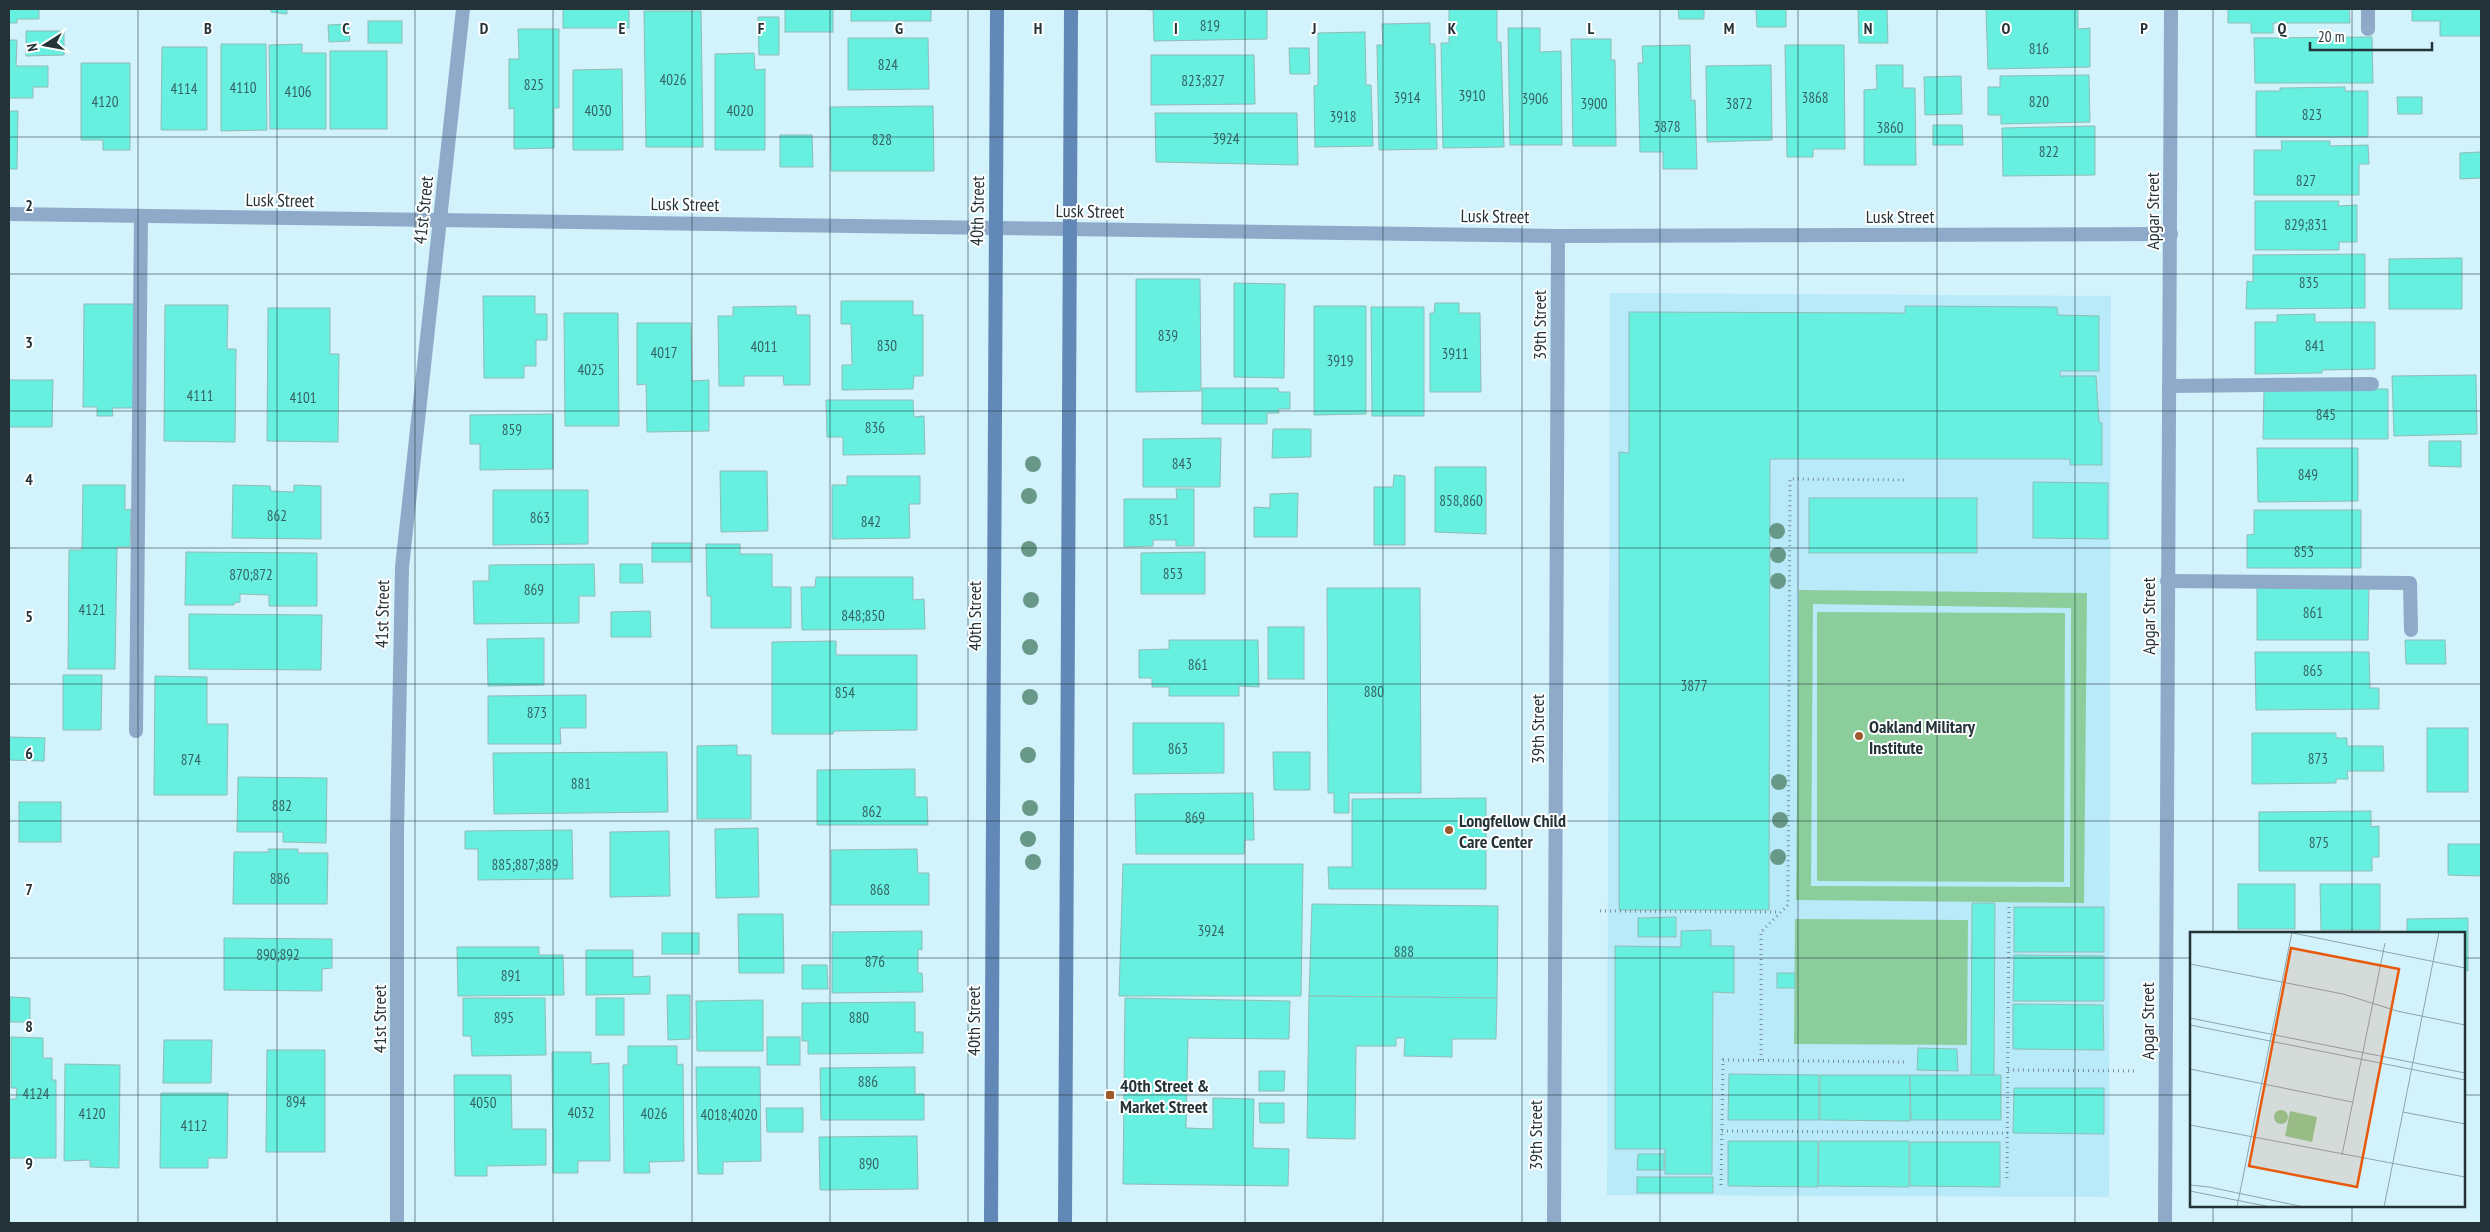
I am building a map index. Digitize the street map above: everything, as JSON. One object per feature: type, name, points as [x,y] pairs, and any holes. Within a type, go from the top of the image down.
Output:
[{"type":"main road","name":"40th Street","points":[[991,1223],[997,9]]},
{"type":"main road","points":[[1065,1223],[1072,9]]},
{"type":"street","name":"41st Street","points":[[397,1223],[397,833],[402,567],[463,9]]},
{"type":"street","name":"Apgar Street","points":[[2165,1223],[2171,9]]},
{"type":"street","points":[[2368,9],[2368,29]]},
{"type":"street","name":"Lusk Street","points":[[9,214],[1558,236],[2171,234]]},
{"type":"street","points":[[136,731],[141,216]]},
{"type":"street","name":"39th Street","points":[[1554,1223],[1558,236]]},
{"type":"street","points":[[2169,386],[2372,384]]},
{"type":"street","points":[[2167,581],[2410,583],[2411,630]]},
{"type":"path","points":[[1761,1060],[1761,932],[1788,905],[1790,479],[1906,480]]},
{"type":"path","points":[[2007,1178],[2008,907]]},
{"type":"path","points":[[1600,910],[1781,912]]},
{"type":"path","points":[[1722,1185],[1723,1060],[1908,1062]]},
{"type":"path","points":[[2008,1070],[2166,1070]]},
{"type":"path","points":[[1722,1131],[2008,1133]]},
{"type":"shaded area","name":"Oakland Military Institute","points":[[1610,293],[2111,296],[2109,1197],[1607,1195]]},
{"type":"green space","points":[[1799,590],[2087,593],[2084,903],[1796,900]],"holes":[[[1813,604],[2071,608],[2070,887],[1811,886]]]},
{"type":"green space","points":[[1817,612],[2065,613],[2064,882],[1817,881]]},
{"type":"green space","points":[[1795,919],[1968,920],[1967,1045],[1794,1044]]},
{"type":"building","points":[[9,9],[39,9],[39,19],[17,19],[17,23],[9,23]]},
{"type":"building","points":[[271,9],[287,9],[287,14],[271,12]]},
{"type":"building","points":[[563,9],[629,9],[629,28],[563,28]]},
{"type":"building","points":[[785,9],[833,9],[833,32],[785,32]]},
{"type":"building","points":[[851,9],[931,9],[931,21],[851,21]]},
{"type":"building","points":[[1140,9],[1267,9],[1267,39],[1154,41],[1153,10]]},
{"type":"building","points":[[1449,9],[1497,9],[1497,42],[1501,42],[1504,147],[1443,148],[1441,43],[1449,43]]},
{"type":"building","points":[[1678,9],[1704,9],[1704,19],[1679,19]]},
{"type":"building","points":[[1756,9],[1786,9],[1786,27],[1757,27]]},
{"type":"building","points":[[1858,9],[1887,9],[1888,43],[1859,43]]},
{"type":"building","points":[[1986,9],[2078,9],[2078,29],[2090,28],[2090,67],[1988,69]]},
{"type":"building","points":[[2228,9],[2349,9],[2350,23],[2273,23],[2273,33],[2251,33],[2251,23],[2228,23]]},
{"type":"building","points":[[2412,9],[2481,9],[2481,36],[2440,36],[2440,21],[2412,21]]},
{"type":"building","points":[[644,11],[701,11],[703,147],[646,147]]},
{"type":"building","points":[[758,17],[779,17],[779,55],[759,55]]},
{"type":"building","points":[[368,21],[402,21],[402,43],[368,43]]},
{"type":"building","points":[[1430,23],[1430,44],[1435,44],[1437,149],[1379,150],[1377,45],[1383,45],[1382,24]]},
{"type":"building","points":[[349,24],[350,41],[329,42],[328,25]]},
{"type":"building","points":[[1508,28],[1540,28],[1540,52],[1561,51],[1562,145],[1510,145]]},
{"type":"building","points":[[518,29],[559,29],[559,108],[554,108],[554,148],[514,149],[514,108],[509,109],[509,59],[519,59]]},
{"type":"building","points":[[26,31],[64,31],[64,55],[26,56]]},
{"type":"building","points":[[1365,32],[1366,85],[1371,85],[1373,146],[1315,147],[1314,86],[1318,85],[1318,33]]},
{"type":"building","points":[[2372,37],[2373,83],[2255,83],[2254,38]]},
{"type":"building","points":[[848,38],[928,38],[929,89],[848,90]]},
{"type":"building","points":[[1571,39],[1611,39],[1611,60],[1615,60],[1616,146],[1573,146]]},
{"type":"building","points":[[9,40],[17,40],[16,66],[48,66],[48,87],[33,87],[33,98],[9,98]]},
{"type":"building","points":[[221,44],[266,44],[267,130],[221,131]]},
{"type":"building","points":[[302,44],[302,53],[326,53],[326,129],[270,129],[269,45]]},
{"type":"building","points":[[1690,45],[1691,101],[1695,100],[1697,169],[1663,169],[1663,152],[1640,152],[1638,63],[1643,63],[1642,46]]},
{"type":"building","points":[[1785,45],[1844,45],[1845,149],[1813,149],[1813,157],[1787,157]]},
{"type":"building","points":[[162,47],[207,47],[207,130],[161,130]]},
{"type":"building","points":[[1289,48],[1309,48],[1310,74],[1290,74]]},
{"type":"building","points":[[330,51],[387,51],[387,129],[330,129]]},
{"type":"building","points":[[754,53],[755,70],[765,69],[765,150],[715,150],[715,54]]},
{"type":"building","points":[[1151,55],[1254,55],[1255,104],[1151,105]]},
{"type":"building","points":[[81,63],[130,63],[130,150],[103,150],[103,140],[81,140]]},
{"type":"building","points":[[1771,65],[1772,140],[1707,142],[1706,66]]},
{"type":"building","points":[[1876,65],[1903,65],[1903,88],[1915,88],[1916,165],[1864,165],[1864,90],[1877,89]]},
{"type":"building","points":[[622,69],[623,150],[573,150],[573,70]]},
{"type":"building","points":[[2089,75],[2090,122],[2001,124],[2001,115],[1988,115],[1988,87],[2000,87],[2000,76]]},
{"type":"building","points":[[1961,76],[1962,114],[1925,115],[1924,77]]},
{"type":"building","points":[[2345,87],[2345,91],[2368,91],[2368,137],[2256,137],[2256,91],[2280,91],[2280,88]]},
{"type":"building","points":[[2397,97],[2422,97],[2422,114],[2398,114]]},
{"type":"building","points":[[933,106],[934,171],[831,171],[830,107]]},
{"type":"building","points":[[9,111],[18,111],[17,169],[9,169]]},
{"type":"building","points":[[1155,113],[1297,113],[1298,165],[1156,162]]},
{"type":"building","points":[[1933,125],[1962,125],[1963,145],[1933,145]]},
{"type":"building","points":[[2095,126],[2095,175],[2003,176],[2002,128]]},
{"type":"building","points":[[780,135],[812,135],[813,167],[780,167]]},
{"type":"building","points":[[2281,141],[2330,141],[2330,146],[2368,145],[2369,164],[2359,164],[2359,195],[2254,195],[2254,150],[2282,150]]},
{"type":"building","points":[[2481,152],[2481,178],[2460,179],[2460,153]]},
{"type":"building","points":[[2255,201],[2339,201],[2338,206],[2357,205],[2357,242],[2339,242],[2339,250],[2255,250]]},
{"type":"building","points":[[2365,254],[2365,308],[2246,309],[2247,281],[2253,282],[2253,255]]},
{"type":"building","points":[[2462,258],[2462,309],[2389,309],[2389,259]]},
{"type":"building","points":[[1136,279],[1200,279],[1201,391],[1136,392]]},
{"type":"building","points":[[1234,283],[1285,284],[1284,378],[1234,377]]},
{"type":"building","points":[[483,296],[535,296],[535,314],[547,314],[547,340],[536,340],[536,366],[524,366],[524,378],[484,378]]},
{"type":"building","points":[[841,301],[913,301],[913,315],[923,315],[923,376],[914,376],[913,389],[842,390],[842,365],[852,365],[851,324],[841,324]]},
{"type":"building","points":[[1435,303],[1459,303],[1459,313],[1480,313],[1481,392],[1430,392],[1430,313],[1434,313]]},
{"type":"building","points":[[84,304],[138,304],[137,408],[112,408],[113,416],[97,416],[97,407],[83,407]]},
{"type":"building","points":[[165,305],[228,305],[227,349],[236,349],[235,442],[164,441]]},
{"type":"building","points":[[796,306],[796,315],[810,315],[810,385],[784,385],[783,376],[744,376],[744,386],[719,386],[718,316],[733,316],[733,307]]},
{"type":"building","points":[[1314,306],[1366,306],[1366,414],[1314,415]]},
{"type":"building","points":[[1905,306],[2057,307],[2058,315],[2099,316],[2099,371],[2060,371],[2060,376],[2096,376],[2099,422],[2102,423],[2102,465],[2070,465],[2070,459],[1770,459],[1769,910],[1619,910],[1619,452],[1629,453],[1629,312],[1905,313]]},
{"type":"building","points":[[1371,307],[1424,307],[1424,416],[1372,416]]},
{"type":"building","points":[[268,308],[330,308],[330,354],[339,354],[338,442],[267,441]]},
{"type":"building","points":[[564,313],[618,313],[619,426],[565,426]]},
{"type":"building","points":[[2315,314],[2315,322],[2375,322],[2375,369],[2322,370],[2322,373],[2255,374],[2255,322],[2277,322],[2277,315]]},
{"type":"building","points":[[637,323],[691,323],[692,381],[709,380],[709,431],[647,432],[646,384],[637,385]]},
{"type":"building","points":[[2476,375],[2477,434],[2394,436],[2392,376]]},
{"type":"building","points":[[9,380],[53,380],[52,427],[9,427]]},
{"type":"building","points":[[1202,388],[1278,388],[1279,392],[1290,392],[1290,409],[1278,409],[1279,413],[1267,413],[1267,424],[1202,424]]},
{"type":"building","points":[[2264,388],[2388,389],[2388,439],[2263,439]]},
{"type":"building","points":[[826,400],[913,400],[914,417],[924,416],[925,454],[843,455],[843,437],[827,437]]},
{"type":"building","points":[[553,414],[553,469],[480,470],[480,444],[470,444],[470,415]]},
{"type":"building","points":[[1273,429],[1311,429],[1311,457],[1272,458]]},
{"type":"building","points":[[1221,438],[1220,487],[1143,487],[1143,439]]},
{"type":"building","points":[[2429,441],[2461,441],[2461,467],[2429,466]]},
{"type":"building","points":[[2257,448],[2358,448],[2358,501],[2258,502]]},
{"type":"building","points":[[1435,467],[1486,467],[1486,534],[1435,532]]},
{"type":"building","points":[[720,471],[767,471],[768,531],[721,532]]},
{"type":"building","points":[[1394,475],[1405,476],[1405,545],[1374,545],[1374,487],[1393,487]]},
{"type":"building","points":[[847,476],[920,476],[920,504],[909,504],[910,538],[832,539],[832,485],[847,485]]},
{"type":"building","points":[[2033,482],[2108,483],[2108,539],[2033,538]]},
{"type":"building","points":[[83,485],[125,485],[125,510],[131,509],[130,547],[117,547],[115,669],[68,669],[69,550],[82,550]]},
{"type":"building","points":[[233,485],[270,486],[271,491],[294,492],[294,485],[321,486],[321,539],[232,538]]},
{"type":"building","points":[[1176,489],[1194,489],[1194,546],[1176,546],[1176,540],[1153,540],[1153,546],[1124,547],[1124,499],[1177,499]]},
{"type":"building","points":[[493,490],[588,490],[588,544],[493,545]]},
{"type":"building","points":[[1298,493],[1297,537],[1254,537],[1254,507],[1270,508],[1270,494]]},
{"type":"building","points":[[1809,498],[1977,498],[1977,553],[1809,553]]},
{"type":"building","points":[[2254,510],[2361,510],[2361,568],[2247,568],[2247,535],[2254,534]]},
{"type":"building","points":[[652,543],[691,543],[691,562],[652,562]]},
{"type":"building","points":[[706,544],[740,544],[740,554],[772,554],[772,587],[791,587],[791,628],[711,628],[711,596],[707,596]]},
{"type":"building","points":[[186,552],[317,553],[317,606],[269,606],[269,595],[240,594],[240,602],[234,603],[234,605],[185,605]]},
{"type":"building","points":[[1205,552],[1205,594],[1141,594],[1141,553]]},
{"type":"building","points":[[594,564],[595,596],[579,596],[579,623],[474,624],[473,581],[489,581],[489,565]]},
{"type":"building","points":[[620,564],[642,564],[643,583],[620,583]]},
{"type":"building","points":[[816,577],[913,577],[913,600],[924,599],[925,629],[802,630],[801,587],[815,587]]},
{"type":"building","points":[[2257,584],[2369,584],[2368,640],[2257,640]]},
{"type":"building","points":[[1327,588],[1420,588],[1421,793],[1349,793],[1349,813],[1334,813],[1334,793],[1328,793]]},
{"type":"building","points":[[650,611],[651,637],[611,637],[611,612]]},
{"type":"building","points":[[189,614],[322,615],[321,670],[189,669]]},
{"type":"building","points":[[1268,627],[1304,627],[1304,679],[1268,679]]},
{"type":"building","points":[[544,638],[544,685],[488,686],[487,639]]},
{"type":"building","points":[[1169,640],[1258,640],[1259,687],[1239,686],[1239,696],[1169,696],[1169,687],[1152,687],[1152,678],[1139,678],[1139,650],[1169,649]]},
{"type":"building","points":[[2405,640],[2445,640],[2446,664],[2406,664]]},
{"type":"building","points":[[836,641],[836,655],[917,655],[917,730],[834,731],[833,734],[772,734],[772,642]]},
{"type":"building","points":[[2255,652],[2369,652],[2370,688],[2379,688],[2379,709],[2256,710]]},
{"type":"building","points":[[63,675],[102,675],[101,730],[63,730]]},
{"type":"building","points":[[155,676],[207,677],[207,724],[228,724],[227,795],[154,795]]},
{"type":"building","points":[[586,695],[586,728],[560,728],[561,744],[488,744],[488,696]]},
{"type":"building","points":[[1133,723],[1224,723],[1224,773],[1133,774]]},
{"type":"building","points":[[2427,728],[2468,728],[2468,792],[2427,792]]},
{"type":"building","points":[[2252,733],[2336,733],[2336,738],[2347,738],[2347,746],[2383,746],[2384,771],[2347,771],[2348,779],[2336,779],[2336,783],[2252,784]]},
{"type":"building","points":[[9,737],[45,738],[44,761],[9,760]]},
{"type":"building","points":[[737,745],[737,755],[751,755],[751,819],[697,819],[697,746]]},
{"type":"building","points":[[667,752],[668,812],[494,814],[493,753]]},
{"type":"building","points":[[1273,752],[1310,752],[1310,790],[1274,790]]},
{"type":"building","points":[[915,769],[915,797],[927,797],[928,825],[817,825],[817,770]]},
{"type":"building","points":[[238,777],[327,778],[326,843],[283,842],[283,832],[237,832]]},
{"type":"building","points":[[1253,793],[1254,840],[1245,840],[1244,854],[1136,854],[1135,794]]},
{"type":"building","points":[[1486,798],[1486,889],[1329,889],[1328,867],[1352,867],[1352,799]]},
{"type":"building","points":[[19,802],[61,802],[61,842],[19,842]]},
{"type":"building","points":[[2371,811],[2371,827],[2379,826],[2379,857],[2372,857],[2372,871],[2259,871],[2259,812]]},
{"type":"building","points":[[758,828],[759,897],[716,898],[715,829]]},
{"type":"building","points":[[572,830],[573,879],[478,880],[478,849],[465,849],[465,831]]},
{"type":"building","points":[[669,831],[670,896],[610,897],[610,832]]},
{"type":"building","points":[[2448,844],[2481,844],[2481,876],[2448,875]]},
{"type":"building","points":[[268,849],[298,849],[298,853],[328,853],[327,904],[233,904],[234,852],[269,852]]},
{"type":"building","points":[[917,849],[918,873],[929,873],[929,905],[831,905],[831,850]]},
{"type":"building","points":[[1123,864],[1303,864],[1301,996],[1119,996]]},
{"type":"building","points":[[2238,884],[2295,884],[2295,929],[2238,929]]},
{"type":"building","points":[[2320,884],[2380,884],[2380,930],[2321,930]]},
{"type":"building","points":[[1972,903],[1995,903],[1994,1075],[1971,1075]]},
{"type":"building","points":[[1312,904],[1498,906],[1497,998],[1309,996]]},
{"type":"building","points":[[2014,907],[2104,907],[2104,952],[2014,952]]},
{"type":"building","points":[[738,914],[783,914],[784,973],[739,973]]},
{"type":"building","points":[[1676,917],[1676,937],[1638,937],[1638,918]]},
{"type":"building","points":[[2468,918],[2468,971],[2465,971],[2465,932],[2407,932],[2407,919]]},
{"type":"building","points":[[1711,930],[1711,946],[1734,946],[1734,993],[1713,992],[1712,1174],[1665,1174],[1665,1149],[1615,1149],[1615,946],[1681,947],[1681,931]]},
{"type":"building","points":[[922,931],[922,950],[918,949],[918,973],[922,973],[923,992],[832,993],[832,932]]},
{"type":"building","points":[[662,933],[699,933],[699,954],[662,954]]},
{"type":"building","points":[[224,938],[332,939],[332,968],[322,969],[322,991],[224,990]]},
{"type":"building","points":[[457,947],[539,947],[539,955],[563,955],[564,995],[458,996]]},
{"type":"building","points":[[586,950],[633,950],[633,977],[650,976],[650,994],[586,995]]},
{"type":"building","points":[[2014,955],[2104,956],[2104,1001],[2013,1001]]},
{"type":"building","points":[[802,965],[827,965],[828,989],[802,989]]},
{"type":"building","points":[[1777,973],[1795,973],[1795,988],[1777,988]]},
{"type":"building","points":[[667,995],[690,995],[690,1039],[668,1040]]},
{"type":"building","points":[[1309,996],[1497,998],[1496,1039],[1452,1039],[1452,1057],[1404,1056],[1405,1038],[1396,1038],[1396,1046],[1356,1046],[1355,1139],[1307,1138]]},
{"type":"building","points":[[10,997],[30,998],[30,1022],[10,1022]]},
{"type":"building","points":[[463,998],[545,998],[546,1055],[472,1056],[471,1036],[463,1036]]},
{"type":"building","points":[[596,998],[624,998],[624,1035],[596,1035]]},
{"type":"building","points":[[1125,998],[1290,1001],[1289,1039],[1188,1038],[1186,1128],[1213,1129],[1213,1098],[1254,1099],[1253,1148],[1289,1149],[1288,1186],[1123,1184]]},
{"type":"building","points":[[763,1000],[763,1051],[697,1051],[696,1001]]},
{"type":"building","points":[[915,1002],[915,1032],[923,1032],[923,1053],[808,1054],[808,1041],[802,1041],[802,1003]]},
{"type":"building","points":[[2013,1004],[2103,1005],[2104,1050],[2013,1049]]},
{"type":"building","points":[[11,1037],[43,1038],[43,1058],[52,1058],[52,1080],[56,1080],[56,1158],[9,1158],[9,1099],[16,1099],[17,1088],[11,1088]]},
{"type":"building","points":[[767,1037],[800,1037],[800,1065],[767,1065]]},
{"type":"building","points":[[164,1040],[212,1040],[211,1083],[163,1083]]},
{"type":"building","points":[[628,1046],[677,1046],[677,1065],[683,1064],[684,1161],[649,1162],[650,1173],[624,1173],[623,1065],[628,1065]]},
{"type":"building","points":[[1918,1048],[1957,1049],[1958,1071],[1917,1070]]},
{"type":"building","points":[[267,1050],[325,1050],[325,1152],[266,1152]]},
{"type":"building","points":[[552,1052],[591,1052],[591,1064],[609,1063],[610,1161],[578,1161],[578,1173],[553,1173]]},
{"type":"building","points":[[65,1064],[120,1065],[119,1168],[90,1167],[90,1160],[64,1161]]},
{"type":"building","points":[[696,1067],[760,1067],[761,1161],[723,1162],[723,1174],[698,1174]]},
{"type":"building","points":[[915,1067],[915,1094],[924,1094],[924,1120],[821,1120],[820,1068]]},
{"type":"building","points":[[1259,1071],[1285,1071],[1284,1091],[1259,1091]]},
{"type":"building","points":[[1729,1074],[1819,1075],[1819,1120],[1728,1120]]},
{"type":"building","points":[[454,1075],[511,1075],[512,1129],[546,1129],[546,1165],[487,1166],[487,1176],[455,1176]]},
{"type":"building","points":[[1820,1075],[1910,1075],[1910,1121],[1820,1120]]},
{"type":"building","points":[[1910,1075],[2001,1075],[2001,1120],[1911,1120]]},
{"type":"building","points":[[2014,1088],[2104,1088],[2104,1134],[2013,1133]]},
{"type":"building","points":[[161,1093],[228,1093],[227,1158],[208,1158],[208,1168],[160,1168]]},
{"type":"building","points":[[1259,1103],[1284,1103],[1284,1123],[1260,1123]]},
{"type":"building","points":[[766,1108],[803,1108],[803,1132],[767,1132]]},
{"type":"building","points":[[917,1136],[918,1189],[820,1190],[819,1137]]},
{"type":"building","points":[[1728,1141],[1818,1141],[1818,1187],[1728,1186]]},
{"type":"building","points":[[1819,1141],[1909,1141],[1909,1187],[1818,1186]]},
{"type":"building","points":[[1910,1142],[2000,1142],[2000,1187],[1910,1186]]},
{"type":"building","points":[[1638,1154],[1664,1154],[1664,1170],[1637,1170]]},
{"type":"building","points":[[1637,1177],[1713,1177],[1713,1193],[1637,1193]]},
{"type":"place","name":"Oakland Military Institute","points":[[1859,736]]},
{"type":"place","name":"Longfellow Child Care Center","points":[[1449,830]]},
{"type":"place","name":"40th Street & Market Street","points":[[1110,1095]]}]
